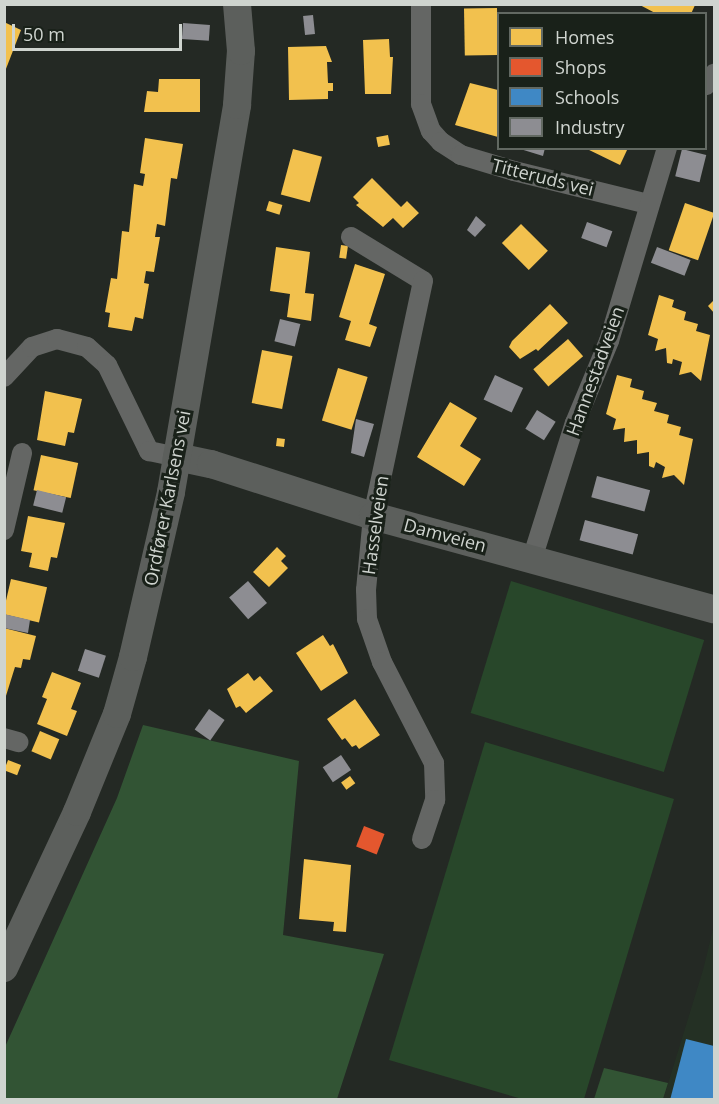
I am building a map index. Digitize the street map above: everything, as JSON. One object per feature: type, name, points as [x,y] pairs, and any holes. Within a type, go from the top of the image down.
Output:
[{"type":"street","name":"Ordfører Karlsens vei","points":[[4,968],[117,714],[177,457],[237,105],[241,51],[237,4]]},
{"type":"street","name":"Titteruds vei","points":[[421,4],[421,104],[431,131],[441,142],[461,155],[503,168],[648,204]]},
{"type":"street","name":"Hannestadveien","points":[[532,559],[575,423],[609,340],[648,204],[666,150]]},
{"type":"street","name":"Hasselveien","points":[[351,237],[423,281],[373,516],[367,620],[382,662],[434,763],[435,800],[422,839]]},
{"type":"street","points":[[4,377],[32,347],[57,339],[87,347],[107,364],[149,451],[177,457]]},
{"type":"street","points":[[4,530],[22,453]]},
{"type":"street","name":"Damveien","points":[[177,457],[211,464],[373,516],[714,609]]},
{"type":"shaded area","points":[[714,925],[714,1099],[663,1100],[703,970]]},
{"type":"green space","points":[[511,581],[704,640],[664,772],[471,713]]},
{"type":"green space","points":[[143,725],[299,761],[283,935],[384,954],[337,1099],[5,1099],[5,1047],[117,798]]},
{"type":"green space","points":[[485,742],[674,799],[584,1099],[522,1099],[389,1060]]},
{"type":"green space","points":[[604,1068],[668,1083],[663,1099],[594,1099]]},
{"type":"building: Homes","points":[[638,4],[695,5],[692,12],[653,12]]},
{"type":"building: Homes","points":[[497,8],[497,55],[465,56],[464,9]]},
{"type":"building: Homes","points":[[4,22],[21,30],[4,74]]},
{"type":"building: Homes","points":[[389,39],[390,57],[393,57],[391,94],[365,94],[363,40]]},
{"type":"building: Homes","points":[[326,46],[332,62],[327,62],[328,83],[333,83],[333,91],[328,91],[328,99],[289,100],[288,47]]},
{"type":"building: Homes","points":[[159,79],[200,79],[200,112],[144,112],[147,91],[158,92]]},
{"type":"building: Homes","points":[[470,83],[497,90],[497,137],[455,125]]},
{"type":"building: Homes","points":[[388,135],[390,145],[378,147],[376,137]]},
{"type":"building: Homes","points":[[145,138],[183,144],[177,179],[171,178],[165,226],[157,224],[155,237],[160,237],[154,272],[146,271],[144,283],[149,284],[143,319],[135,317],[132,331],[108,327],[110,313],[105,312],[111,278],[117,279],[122,231],[129,232],[134,184],[143,186],[145,174],[140,173]]},
{"type":"building: Homes","points":[[293,149],[322,157],[310,202],[281,194]]},
{"type":"building: Homes","points":[[589,150],[627,150],[620,165]]},
{"type":"building: Homes","points":[[372,178],[401,207],[407,201],[419,213],[403,228],[393,218],[383,227],[356,205],[359,203],[353,197]]},
{"type":"building: Homes","points":[[269,201],[282,205],[279,215],[266,211]]},
{"type":"building: Homes","points":[[685,203],[714,213],[698,260],[669,250]]},
{"type":"building: Homes","points":[[521,224],[548,251],[529,270],[502,243]]},
{"type":"building: Homes","points":[[341,245],[348,246],[346,259],[339,258]]},
{"type":"building: Homes","points":[[276,247],[310,252],[305,293],[314,294],[311,321],[287,317],[290,294],[270,291]]},
{"type":"building: Homes","points":[[355,264],[385,274],[369,324],[377,327],[370,347],[345,340],[351,321],[339,317]]},
{"type":"building: Homes","points":[[659,295],[674,300],[672,307],[686,312],[684,320],[698,324],[696,331],[710,335],[701,381],[691,372],[679,375],[682,362],[673,359],[672,364],[667,363],[666,348],[655,351],[658,339],[648,335]]},
{"type":"building: Homes","points":[[714,300],[714,313],[708,306]]},
{"type":"building: Homes","points":[[550,304],[568,323],[538,351],[536,349],[520,359],[509,347],[512,341]]},
{"type":"building: Homes","points":[[568,339],[583,356],[548,387],[533,369]]},
{"type":"building: Homes","points":[[262,350],[292,356],[282,409],[252,403]]},
{"type":"building: Homes","points":[[338,368],[368,377],[352,430],[322,421]]},
{"type":"building: Homes","points":[[617,375],[632,379],[630,387],[644,391],[642,399],[657,403],[654,411],[669,415],[667,423],[681,427],[679,435],[693,439],[684,485],[674,475],[662,478],[665,467],[656,462],[654,468],[649,466],[649,452],[637,454],[637,440],[624,442],[625,428],[613,430],[616,419],[606,414]]},
{"type":"building: Homes","points":[[45,391],[82,399],[74,433],[68,432],[65,446],[37,440]]},
{"type":"building: Homes","points":[[450,402],[477,418],[460,446],[481,459],[464,486],[417,457]]},
{"type":"building: Homes","points":[[277,438],[285,439],[284,447],[276,446]]},
{"type":"building: Homes","points":[[41,455],[78,463],[71,498],[34,490]]},
{"type":"building: Homes","points":[[28,516],[65,523],[57,558],[51,557],[48,571],[29,567],[32,553],[21,551]]},
{"type":"building: Homes","points":[[277,547],[286,556],[281,561],[288,568],[269,587],[253,572]]},
{"type":"building: Homes","points":[[11,579],[47,587],[39,622],[4,614]]},
{"type":"building: Homes","points":[[4,628],[36,636],[30,660],[23,659],[21,668],[15,667],[5,699]]},
{"type":"building: Homes","points":[[323,635],[330,646],[333,644],[348,673],[321,691],[296,653]]},
{"type":"building: Homes","points":[[52,672],[81,683],[71,709],[77,711],[67,736],[37,724],[47,699],[42,697]]},
{"type":"building: Homes","points":[[248,673],[254,681],[260,676],[273,691],[246,713],[240,706],[236,708],[227,689]]},
{"type":"building: Homes","points":[[355,699],[380,735],[359,749],[356,745],[352,747],[345,738],[342,740],[327,719]]},
{"type":"building: Homes","points":[[40,731],[59,739],[51,759],[31,751]]},
{"type":"building: Homes","points":[[8,760],[21,765],[17,775],[4,770]]},
{"type":"building: Homes","points":[[350,776],[355,783],[346,790],[341,782]]},
{"type":"building: Homes","points":[[304,859],[351,865],[346,932],[333,931],[334,922],[299,919]]},
{"type":"building: Shops","points":[[364,826],[385,834],[377,854],[356,847]]},
{"type":"building: Schools","points":[[686,1039],[714,1046],[714,1100],[670,1100]]},
{"type":"building: Industry","points":[[313,15],[315,34],[305,35],[303,16]]},
{"type":"building: Industry","points":[[183,23],[210,25],[209,41],[182,39]]},
{"type":"building: Industry","points":[[524,150],[544,150],[543,156]]},
{"type":"building: Industry","points":[[682,150],[706,155],[699,182],[675,176]]},
{"type":"building: Industry","points":[[476,216],[486,225],[475,237],[467,230]]},
{"type":"building: Industry","points":[[587,222],[612,231],[607,247],[581,238]]},
{"type":"building: Industry","points":[[657,247],[691,260],[685,276],[651,263]]},
{"type":"building: Industry","points":[[280,319],[300,324],[295,346],[274,341]]},
{"type":"building: Industry","points":[[495,375],[523,388],[512,413],[484,399]]},
{"type":"building: Industry","points":[[537,410],[556,422],[544,440],[525,429]]},
{"type":"building: Industry","points":[[356,419],[374,424],[364,457],[351,453]]},
{"type":"building: Industry","points":[[597,476],[650,490],[644,511],[591,497]]},
{"type":"building: Industry","points":[[37,490],[66,497],[62,513],[33,506]]},
{"type":"building: Industry","points":[[585,520],[638,534],[633,555],[580,540]]},
{"type":"building: Industry","points":[[248,581],[267,603],[248,619],[229,597]]},
{"type":"building: Industry","points":[[4,614],[30,620],[28,633],[4,628]]},
{"type":"building: Industry","points":[[85,649],[106,656],[99,678],[78,671]]},
{"type":"building: Industry","points":[[209,709],[225,720],[210,740],[195,729]]},
{"type":"building: Industry","points":[[341,755],[351,770],[333,782],[323,767]]}]
